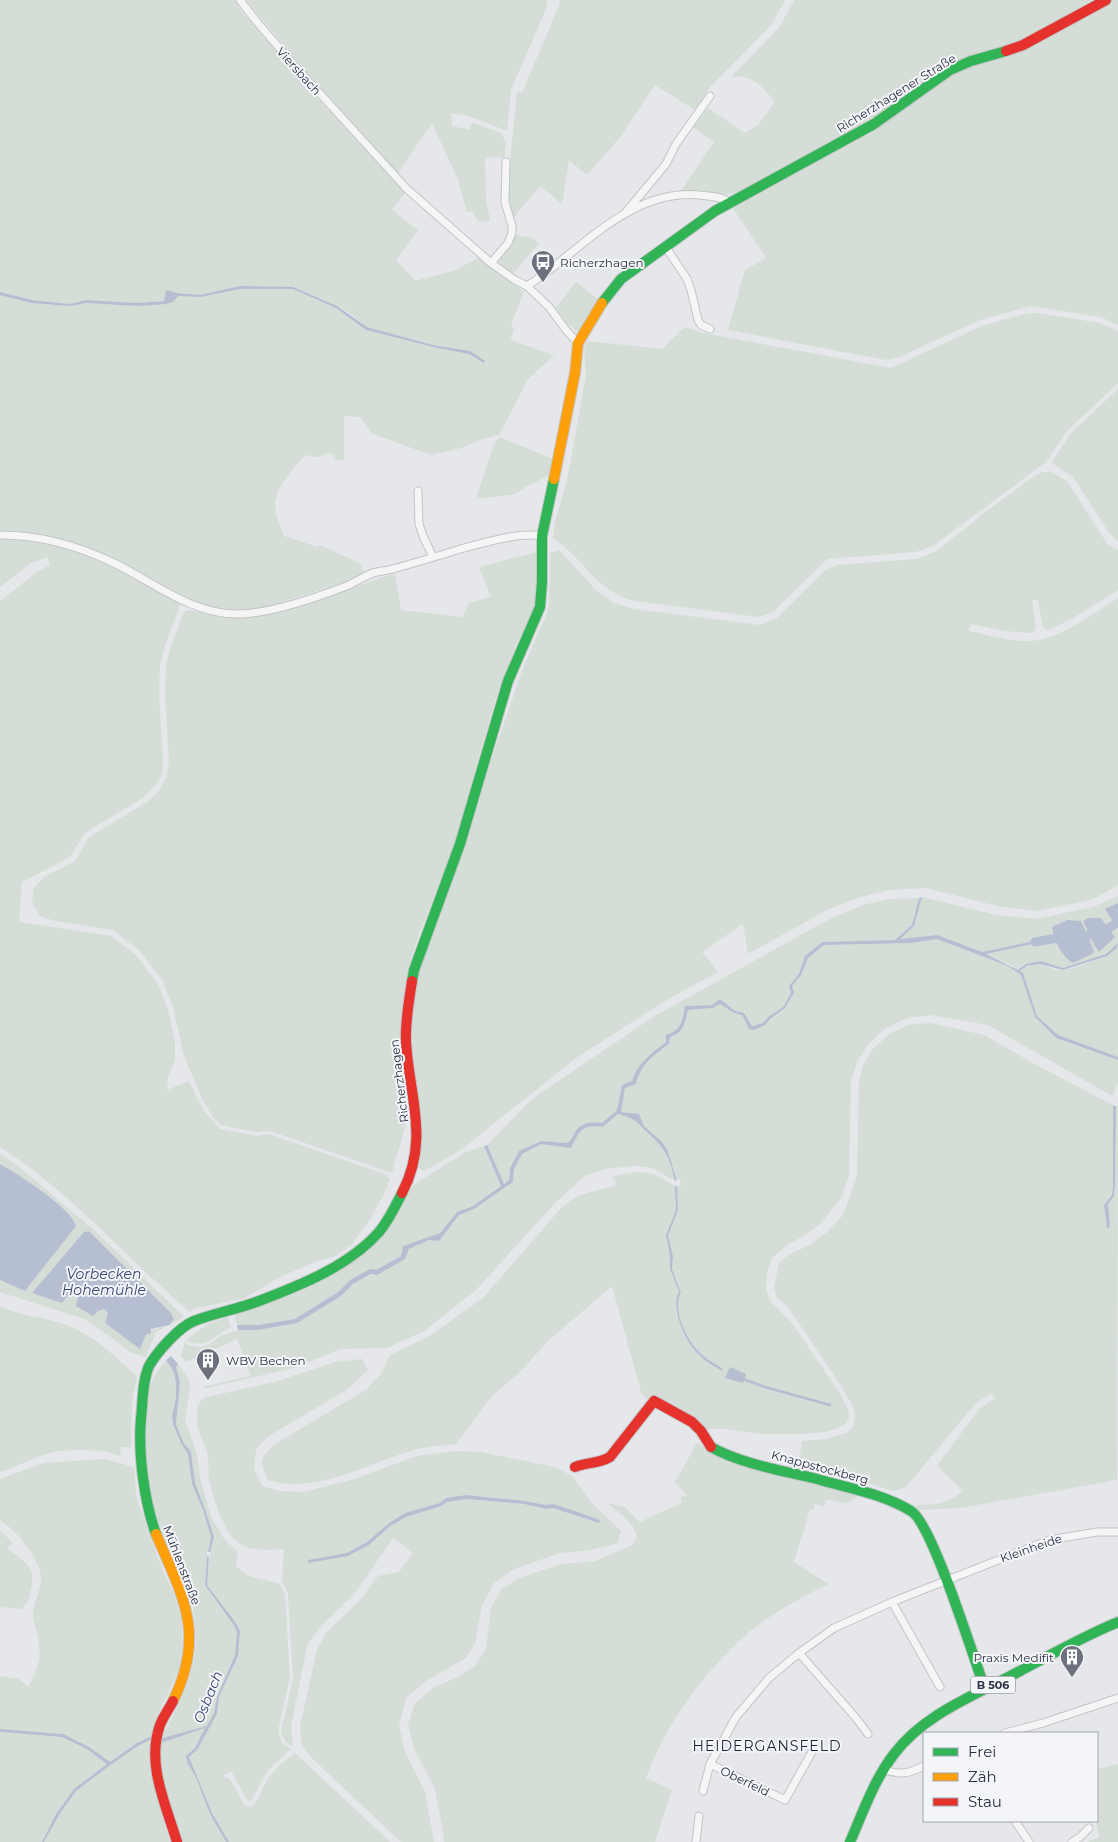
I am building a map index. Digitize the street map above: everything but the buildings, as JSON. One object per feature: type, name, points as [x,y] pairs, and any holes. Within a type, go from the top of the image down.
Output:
[{"type":"street","name":"Viersbach","points":[[240,0],[256,22],[394,177],[431,212],[491,263]]},
{"type":"street","name":"Richerzhagener Straße","points":[[729,202],[874,124],[950,70],[971,61],[999,54],[1023,45],[1106,0]]},
{"type":"street","points":[[624,214],[666,164],[676,144],[710,96]]},
{"type":"street","points":[[506,162],[505,202],[512,226],[512,233],[508,243],[491,263],[527,286],[549,307],[578,343]]},
{"type":"street","points":[[527,286],[543,276],[600,229],[624,214],[650,202],[674,195],[716,197],[729,202]]},
{"type":"street","name":"Richerzhagen","points":[[141,1468],[142,1393],[149,1368],[165,1344],[192,1322],[282,1292],[345,1261],[362,1249],[379,1232],[393,1212],[405,1188],[413,1164],[417,1138],[416,1111],[406,1042],[407,1012],[414,970],[460,844],[508,681],[540,607],[542,536],[575,374],[578,343],[606,296],[616,284],[665,246],[729,202]]},
{"type":"street","points":[[665,246],[689,284],[698,320],[701,325],[710,329]]},
{"type":"street","points":[[418,491],[419,524],[433,557]]},
{"type":"street","points":[[0,535],[45,538],[79,548],[117,565],[186,602],[222,613],[248,614],[281,608],[350,585],[372,574],[483,543],[530,534],[542,536]]},
{"type":"street","name":"Knappstockberg","points":[[575,1467],[580,1464],[597,1463],[606,1460],[616,1453],[631,1430],[654,1402],[692,1422],[701,1431],[712,1448],[747,1461],[876,1495],[912,1510],[924,1526],[947,1581],[985,1689]]},
{"type":"street","name":"Mühlenstraße","points":[[141,1468],[152,1521],[182,1595],[189,1626],[190,1643],[187,1666],[180,1686],[160,1726],[155,1752],[158,1781],[177,1842]]},
{"type":"street","name":"Kleinheide","points":[[703,1791],[710,1764],[736,1717],[769,1678],[799,1653],[834,1628],[892,1602],[1022,1549],[1049,1540],[1097,1532],[1118,1532]]},
{"type":"street","points":[[892,1602],[940,1687]]},
{"type":"street","name":"B 506","points":[[850,1842],[884,1770],[896,1752],[921,1728],[941,1713],[985,1689],[1118,1622]]},
{"type":"street","points":[[799,1653],[868,1734]]},
{"type":"street","points":[[1009,1732],[1043,1723],[1118,1698]]},
{"type":"street","name":"Oberfeld","points":[[710,1764],[785,1800],[812,1752]]},
{"type":"street","points":[[884,1770],[902,1774],[923,1766]]},
{"type":"street","points":[[696,1842],[699,1816]]},
{"type":"street","points":[[1016,1822],[1029,1842]]},
{"type":"street","points":[[1072,1842],[1080,1837],[1088,1828]]},
{"type":"shaded area","points":[[0,0],[235,0],[240,9],[291,69],[405,193],[392,210],[418,230],[396,260],[415,281],[456,270],[479,257],[524,292],[511,325],[514,330],[510,340],[554,355],[525,382],[499,435],[479,440],[461,448],[431,455],[373,434],[360,417],[344,416],[344,460],[337,460],[329,453],[319,457],[306,455],[291,471],[282,485],[278,492],[275,509],[284,536],[318,547],[320,545],[359,563],[365,573],[361,577],[260,609],[236,610],[212,606],[168,590],[76,544],[57,538],[15,531],[0,531],[0,295],[31,303],[70,306],[86,303],[137,306],[165,303],[178,296],[201,297],[240,289],[293,289],[336,308],[366,330],[469,354],[484,363],[470,351],[433,345],[367,327],[347,311],[293,287],[240,286],[200,295],[166,291],[164,301],[137,303],[86,300],[70,304],[32,300],[0,292]]},
{"type":"shaded area","points":[[246,0],[547,0],[546,9],[511,90],[507,131],[469,116],[451,113],[452,126],[470,130],[471,125],[474,123],[501,133],[506,142],[504,158],[485,157],[486,201],[490,221],[480,222],[476,219],[473,211],[467,212],[458,180],[432,123],[397,174]]},
{"type":"shaded area","points":[[559,0],[785,0],[772,24],[710,87],[695,110],[655,85],[621,136],[587,175],[569,160],[562,204],[540,186],[513,218],[507,193],[517,91],[522,93],[560,3]]},
{"type":"shaded area","points":[[794,0],[1092,0],[1015,43],[951,63],[879,115],[746,189],[727,194],[681,191],[714,142],[693,127],[708,108],[745,133],[758,125],[775,102],[761,86],[751,79],[731,77],[779,28]]},
{"type":"shaded area","points":[[1114,0],[1118,0],[1118,325],[1101,317],[1031,306],[980,320],[897,358],[886,360],[728,330],[745,270],[766,258],[732,207],[939,80]]},
{"type":"shaded area","points":[[514,235],[533,238],[539,243],[513,274],[499,263]]},
{"type":"shaded area","points":[[576,282],[600,301],[582,328],[577,331],[565,321],[556,307]]},
{"type":"shaded area","points":[[1038,313],[1100,323],[1118,331],[1118,383],[1066,432],[1046,462],[933,546],[916,552],[827,559],[773,612],[759,617],[635,601],[623,597],[600,582],[570,551],[553,538],[555,522],[568,476],[586,375],[584,347],[587,341],[662,349],[685,327],[703,333],[891,368],[982,326],[1024,314]]},
{"type":"shaded area","points":[[1118,389],[1118,541],[1110,534],[1073,477],[1052,462],[1071,433]]},
{"type":"shaded area","points":[[500,437],[553,459],[550,475],[515,494],[476,499],[494,444]]},
{"type":"shaded area","points":[[1043,472],[1051,472],[1067,481],[1108,545],[1118,550],[1118,590],[1073,618],[1049,630],[1043,627],[1038,601],[1032,599],[1036,629],[1032,633],[1005,631],[971,624],[968,631],[1016,640],[1032,641],[1043,639],[1054,636],[1077,624],[1118,598],[1118,885],[1091,900],[1036,911],[997,906],[926,888],[888,890],[860,897],[827,910],[748,954],[743,924],[702,952],[718,972],[668,999],[576,1058],[461,1150],[424,1171],[416,1166],[422,1138],[411,1041],[414,995],[419,971],[466,844],[488,770],[523,668],[549,606],[550,553],[559,550],[597,591],[614,603],[633,609],[760,625],[777,618],[824,571],[837,565],[917,559],[937,551],[988,510],[1036,475]]},
{"type":"shaded area","points":[[0,538],[24,539],[48,544],[93,558],[136,578],[178,601],[180,606],[165,645],[160,665],[159,697],[163,760],[162,775],[143,798],[85,833],[70,857],[22,882],[19,922],[111,936],[136,955],[158,984],[168,1009],[175,1042],[175,1060],[168,1077],[167,1090],[189,1081],[204,1111],[220,1129],[256,1136],[269,1134],[384,1174],[390,1179],[371,1218],[352,1244],[336,1256],[318,1261],[280,1277],[243,1299],[196,1308],[190,1312],[51,1184],[0,1147],[0,601],[37,572],[50,565],[48,557],[31,563],[0,587]]},
{"type":"shaded area","points":[[537,552],[535,608],[517,643],[496,697],[451,856],[420,931],[409,965],[401,1021],[401,1056],[408,1105],[405,1127],[392,1173],[270,1131],[256,1132],[221,1125],[213,1117],[202,1099],[184,1056],[173,1007],[163,981],[140,951],[113,930],[55,921],[40,916],[32,903],[34,888],[44,877],[74,862],[89,837],[147,802],[159,791],[167,777],[169,760],[165,697],[166,665],[184,612],[189,610],[246,617],[282,612],[395,573],[401,610],[463,617],[469,603],[491,597],[479,567]]},
{"type":"shaded area","points":[[1118,896],[1118,903],[1105,909],[1118,929],[1118,943],[1106,954],[1063,968],[1041,961],[1026,964],[1018,970],[985,954],[1045,941],[1044,939],[982,952],[937,935],[899,939],[914,926],[922,897],[996,915],[1036,919],[1093,907]],"holes":[[[1101,918],[1115,937],[1099,952],[1083,921]]]},
{"type":"shaded area","points":[[919,898],[912,925],[895,940],[822,942],[805,956],[799,974],[789,986],[791,993],[783,1007],[768,1017],[763,1023],[752,1026],[744,1013],[735,1011],[720,999],[712,1005],[685,1006],[678,1028],[666,1035],[666,1042],[645,1059],[637,1069],[632,1081],[622,1085],[617,1110],[602,1123],[582,1125],[567,1143],[541,1141],[519,1151],[510,1168],[509,1180],[503,1184],[487,1145],[532,1099],[653,1017],[828,920],[863,905],[889,899]]},
{"type":"shaded area","points":[[937,939],[1008,966],[1021,975],[1035,1017],[1056,1038],[1118,1060],[1118,1083],[1112,1096],[988,1025],[931,1015],[907,1018],[884,1029],[867,1046],[857,1062],[851,1081],[849,1175],[842,1197],[820,1224],[804,1236],[787,1245],[772,1258],[767,1272],[766,1290],[771,1302],[792,1323],[841,1395],[848,1410],[849,1418],[845,1424],[825,1432],[801,1434],[762,1434],[724,1429],[705,1429],[673,1406],[651,1396],[648,1399],[642,1395],[612,1286],[548,1341],[522,1370],[491,1397],[456,1444],[414,1450],[323,1481],[286,1484],[268,1480],[263,1469],[262,1460],[275,1444],[366,1390],[381,1374],[390,1355],[428,1337],[483,1298],[562,1207],[577,1196],[617,1185],[613,1176],[638,1172],[654,1174],[675,1186],[676,1210],[666,1235],[670,1256],[670,1269],[679,1292],[676,1313],[687,1340],[697,1354],[722,1371],[723,1369],[697,1350],[685,1330],[679,1314],[678,1306],[681,1292],[672,1269],[673,1256],[668,1236],[678,1210],[677,1186],[682,1185],[679,1179],[677,1180],[674,1168],[661,1141],[644,1126],[639,1114],[621,1112],[625,1087],[636,1084],[641,1071],[648,1062],[669,1045],[670,1037],[678,1033],[683,1027],[688,1010],[713,1008],[720,1004],[734,1013],[742,1015],[749,1029],[765,1025],[769,1019],[785,1008],[794,993],[792,986],[801,975],[808,958],[824,945],[911,943]]},
{"type":"shaded area","points":[[1118,947],[1118,1057],[1058,1035],[1037,1016],[1023,973],[1020,972],[1027,967],[1039,964],[1058,970],[1070,969],[1100,958]]},
{"type":"shaded area","points":[[930,1023],[984,1035],[1113,1105],[1113,1185],[1112,1195],[1104,1205],[1107,1228],[1110,1226],[1108,1204],[1114,1196],[1115,1185],[1116,1106],[1118,1106],[1117,1480],[960,1508],[918,1510],[917,1505],[942,1503],[963,1491],[937,1466],[979,1409],[995,1398],[991,1393],[975,1404],[906,1487],[894,1491],[830,1473],[798,1468],[802,1441],[826,1439],[847,1433],[852,1428],[855,1413],[842,1387],[787,1306],[777,1298],[774,1288],[779,1262],[792,1253],[810,1245],[827,1232],[843,1215],[857,1175],[859,1082],[863,1065],[872,1050],[888,1035],[908,1025]]},
{"type":"shaded area","points":[[618,1114],[635,1119],[660,1143],[672,1169],[675,1181],[653,1168],[637,1166],[610,1168],[586,1175],[557,1201],[476,1290],[424,1331],[387,1348],[340,1349],[294,1368],[206,1388],[202,1387],[251,1376],[237,1339],[186,1362],[181,1356],[185,1342],[188,1345],[201,1347],[209,1345],[220,1336],[238,1330],[258,1330],[297,1323],[341,1296],[353,1284],[405,1259],[409,1249],[429,1240],[439,1241],[459,1215],[474,1209],[513,1182],[514,1169],[522,1154],[541,1144],[571,1148],[580,1132],[590,1127],[603,1127]]},
{"type":"shaded area","points":[[484,1146],[501,1186],[473,1206],[457,1212],[440,1233],[403,1246],[401,1256],[376,1270],[350,1280],[338,1292],[295,1319],[258,1325],[237,1325],[234,1314],[298,1292],[336,1273],[362,1256],[389,1227],[400,1210],[408,1191],[415,1184],[464,1153]]},
{"type":"shaded area","points":[[0,1154],[18,1166],[94,1230],[184,1317],[156,1332],[146,1357],[130,1352],[84,1319],[0,1292],[0,1280],[25,1291],[76,1225],[58,1204],[0,1164]],"holes":[[[89,1231],[171,1313],[169,1325],[158,1328],[148,1334],[140,1348],[104,1308],[98,1311],[77,1287],[32,1293],[84,1232]]]},
{"type":"shaded area","points":[[0,1306],[15,1312],[75,1328],[103,1347],[137,1376],[132,1402],[131,1447],[121,1447],[120,1456],[93,1450],[61,1451],[38,1457],[0,1472]]},
{"type":"shaded area","points":[[228,1317],[231,1327],[210,1341],[193,1343],[186,1340],[206,1325]]},
{"type":"shaded area","points":[[362,1359],[368,1370],[348,1389],[269,1436],[256,1449],[254,1469],[262,1486],[280,1491],[304,1492],[354,1479],[417,1456],[456,1451],[481,1452],[555,1467],[572,1476],[591,1502],[621,1531],[618,1543],[591,1550],[560,1553],[514,1569],[494,1583],[482,1605],[475,1644],[466,1658],[426,1681],[406,1698],[399,1725],[405,1752],[425,1792],[434,1842],[401,1842],[312,1758],[302,1745],[300,1727],[317,1649],[326,1633],[361,1599],[378,1576],[399,1572],[413,1553],[393,1538],[355,1593],[319,1628],[307,1646],[291,1727],[293,1747],[285,1741],[281,1732],[293,1678],[288,1594],[282,1581],[284,1549],[257,1550],[239,1543],[233,1538],[218,1510],[209,1479],[208,1456],[199,1433],[197,1422],[198,1407],[206,1397],[275,1382],[335,1362]],"holes":[[[466,1495],[546,1505],[554,1504],[598,1523],[553,1508],[546,1509],[524,1504],[466,1499],[447,1502],[441,1506],[406,1517],[390,1526],[369,1545],[348,1556],[308,1560],[347,1553],[367,1542],[388,1524],[440,1503],[446,1498]]]},
{"type":"shaded area","points":[[166,1360],[174,1372],[176,1383],[176,1398],[172,1416],[181,1443],[188,1453],[192,1484],[203,1510],[211,1537],[207,1554],[205,1585],[237,1632],[235,1655],[217,1697],[214,1713],[207,1726],[162,1738],[189,1679],[193,1667],[196,1642],[191,1599],[159,1523],[151,1494],[147,1465],[146,1435],[150,1388],[155,1375]]},
{"type":"shaded area","points":[[178,1364],[189,1380],[190,1388],[185,1420],[197,1454],[200,1478],[211,1517],[224,1539],[238,1552],[236,1566],[248,1576],[280,1584],[285,1594],[290,1677],[278,1732],[282,1743],[291,1749],[268,1770],[251,1801],[247,1800],[231,1771],[222,1776],[230,1779],[245,1806],[251,1807],[256,1802],[273,1772],[295,1753],[390,1842],[229,1842],[212,1813],[189,1757],[197,1750],[217,1714],[219,1697],[238,1656],[240,1631],[207,1585],[214,1537],[195,1483],[191,1452],[183,1442],[176,1424],[180,1382],[176,1367]]},
{"type":"shaded area","points":[[697,1443],[729,1461],[857,1495],[848,1502],[827,1499],[824,1507],[815,1504],[813,1510],[810,1509],[794,1562],[828,1584],[777,1612],[749,1632],[717,1663],[688,1699],[664,1737],[646,1778],[672,1790],[655,1842],[444,1842],[435,1789],[414,1749],[408,1725],[415,1703],[433,1688],[458,1677],[475,1666],[486,1649],[491,1608],[501,1590],[519,1578],[562,1564],[595,1561],[631,1546],[637,1538],[633,1527],[626,1518],[607,1503],[625,1507],[640,1522],[682,1503],[680,1497],[687,1496],[675,1482]]},
{"type":"shaded area","points":[[104,1459],[134,1467],[136,1496],[181,1616],[183,1645],[180,1667],[154,1723],[152,1736],[137,1743],[110,1762],[89,1747],[63,1734],[0,1729],[0,1676],[19,1679],[28,1687],[39,1661],[39,1641],[33,1615],[41,1573],[28,1547],[14,1531],[0,1520],[0,1479],[44,1463]]},
{"type":"shaded area","points":[[0,1530],[13,1543],[7,1548],[27,1565],[32,1575],[29,1598],[21,1609],[0,1607]]},
{"type":"shaded area","points":[[205,1728],[195,1748],[186,1756],[187,1762],[196,1778],[210,1814],[226,1842],[181,1842],[164,1788],[159,1761],[161,1743]]},
{"type":"shaded area","points":[[0,1732],[62,1737],[87,1749],[108,1764],[74,1789],[56,1814],[42,1842],[0,1842]]},
{"type":"shaded area","points":[[152,1739],[152,1765],[156,1791],[170,1842],[44,1842],[59,1815],[76,1791],[138,1746]]},
{"type":"shaded area","points":[[1118,1764],[1118,1842],[1088,1842],[1099,1837],[1096,1822],[1098,1822],[1098,1769]]},
{"type":"water","points":[[240,286],[293,287],[337,306],[367,327],[433,345],[470,351],[485,361],[484,363],[469,354],[366,330],[336,308],[293,289],[240,289],[201,297],[178,296],[173,302],[166,304],[137,306],[86,303],[70,306],[31,303],[0,295],[0,292],[32,300],[70,304],[86,300],[137,303],[164,301],[166,290],[200,295]]},
{"type":"water","points":[[922,897],[914,926],[900,939],[937,935],[982,952],[1044,939],[1045,941],[986,954],[1018,970],[1026,964],[1041,961],[1063,968],[1106,954],[1118,943],[1117,948],[1107,956],[1063,970],[1040,964],[1027,966],[1020,971],[1023,973],[1037,1016],[1058,1035],[1118,1057],[1118,1060],[1056,1038],[1035,1017],[1021,975],[1008,966],[937,939],[911,943],[824,945],[808,958],[801,975],[792,986],[794,993],[785,1008],[765,1025],[754,1030],[749,1029],[742,1015],[734,1013],[720,1004],[713,1008],[688,1010],[681,1030],[670,1037],[669,1044],[644,1066],[636,1084],[625,1088],[621,1112],[639,1114],[644,1126],[667,1149],[677,1180],[675,1181],[669,1160],[659,1144],[635,1121],[618,1114],[603,1127],[590,1127],[580,1132],[571,1148],[541,1144],[522,1154],[514,1169],[513,1182],[474,1209],[459,1215],[439,1241],[429,1240],[409,1249],[405,1259],[377,1275],[371,1274],[353,1284],[341,1296],[297,1323],[258,1330],[238,1330],[237,1325],[258,1325],[295,1319],[338,1292],[350,1280],[370,1269],[376,1270],[401,1256],[403,1246],[440,1233],[457,1212],[473,1206],[501,1186],[484,1146],[487,1145],[504,1184],[509,1180],[510,1168],[519,1151],[541,1141],[567,1143],[582,1125],[602,1123],[617,1110],[622,1085],[632,1081],[641,1064],[666,1042],[666,1035],[678,1028],[685,1006],[712,1005],[720,999],[735,1011],[744,1013],[752,1026],[763,1023],[768,1017],[783,1007],[791,993],[789,986],[799,974],[805,956],[822,942],[895,940],[912,925],[919,898]]},
{"type":"water","points":[[1118,903],[1118,929],[1105,909]]},
{"type":"water","points":[[1088,918],[1101,918],[1115,937],[1099,952],[1083,921]]},
{"type":"water","points":[[1067,920],[1081,921],[1094,951],[1092,954],[1073,963],[1059,947],[1052,927]]},
{"type":"water","points":[[1113,1105],[1116,1106],[1115,1185],[1114,1196],[1108,1204],[1110,1227],[1107,1228],[1104,1205],[1112,1195],[1113,1185]]},
{"type":"water","name":"Vorbecken Hohemühle","points":[[0,1164],[55,1201],[73,1219],[76,1226],[25,1291],[0,1280]]},
{"type":"water","points":[[675,1186],[677,1186],[678,1210],[668,1236],[673,1256],[672,1269],[681,1293],[678,1307],[679,1315],[693,1345],[703,1356],[723,1369],[722,1371],[702,1358],[692,1348],[680,1324],[676,1306],[679,1292],[670,1269],[670,1256],[666,1235],[676,1210]]},
{"type":"water","name":"Vorbecken Hohemühle","points":[[89,1231],[171,1313],[174,1319],[169,1325],[151,1329],[151,1333],[146,1335],[140,1349],[105,1323],[108,1313],[104,1309],[98,1311],[93,1316],[76,1306],[80,1290],[77,1287],[74,1287],[62,1303],[32,1293],[84,1232]]},
{"type":"water","points":[[171,1356],[178,1364],[176,1367],[180,1382],[176,1424],[183,1442],[191,1452],[195,1483],[214,1537],[210,1552],[208,1552],[211,1537],[203,1510],[192,1484],[188,1454],[173,1424],[172,1416],[176,1398],[176,1383],[174,1372],[166,1360]]},
{"type":"water","points":[[730,1367],[746,1374],[743,1383],[725,1378]]},
{"type":"water","points":[[466,1495],[546,1505],[554,1504],[600,1520],[599,1523],[553,1508],[546,1509],[524,1504],[466,1499],[447,1502],[441,1506],[406,1517],[390,1526],[369,1545],[348,1556],[308,1563],[308,1560],[347,1553],[367,1542],[388,1524],[405,1513],[440,1503],[446,1498]]},
{"type":"water","points":[[207,1556],[209,1557],[207,1585],[240,1631],[238,1656],[219,1697],[217,1714],[197,1750],[189,1757],[212,1813],[229,1842],[226,1842],[210,1814],[196,1778],[187,1762],[186,1756],[195,1748],[205,1728],[161,1743],[162,1738],[207,1726],[214,1713],[217,1697],[235,1655],[237,1632],[205,1585]]},
{"type":"water","points":[[0,1729],[63,1734],[89,1747],[110,1762],[137,1743],[152,1736],[152,1739],[138,1746],[76,1791],[59,1815],[44,1842],[42,1842],[56,1814],[74,1789],[107,1764],[87,1749],[62,1737],[0,1732]]},
{"type":"waterway","points":[[1077,937],[1110,928],[1118,921]]},
{"type":"waterway","points":[[1035,942],[1064,937]]},
{"type":"waterway","points":[[743,1379],[830,1405]]},
{"type":"traffic: fast","points":[[602,303],[621,279],[715,211],[874,124],[950,70],[971,61],[1006,51]]},
{"type":"traffic: fast","points":[[412,981],[414,970],[460,844],[508,681],[540,607],[542,536],[554,479]]},
{"type":"traffic: fast","points":[[156,1534],[145,1492],[140,1446],[144,1385],[149,1366],[153,1360],[169,1340],[188,1324],[251,1304],[308,1281],[339,1265],[367,1244],[379,1232],[392,1213],[402,1193]]},
{"type":"traffic: fast","points":[[711,1447],[749,1462],[877,1496],[911,1511],[920,1521],[941,1565],[985,1689]]},
{"type":"traffic: fast","points":[[850,1842],[869,1796],[887,1764],[894,1754],[921,1727],[952,1706],[1080,1639],[1118,1622]]},
{"type":"traffic: slow","points":[[554,479],[575,373],[578,343],[602,303]]},
{"type":"traffic: slow","points":[[156,1534],[182,1597],[189,1635],[188,1656],[183,1677],[173,1701]]},
{"type":"traffic: jam","points":[[1006,51],[1023,45],[1106,0]]},
{"type":"traffic: jam","points":[[402,1193],[415,1155],[416,1136],[416,1118],[406,1042],[412,981]]},
{"type":"traffic: jam","points":[[575,1467],[602,1461],[610,1457],[654,1401],[692,1422],[701,1431],[711,1447]]},
{"type":"traffic: jam","points":[[173,1701],[160,1725],[155,1755],[159,1784],[177,1842]]},
{"type":"place","name":"Richerzhagen","points":[[543,283]]},
{"type":"place","name":"WBV Bechen","points":[[208,1381]]},
{"type":"place","name":"Praxis Medifit","points":[[1072,1678]]},
{"type":"district","name":"HEIDERGANSFELD","points":[[767,1746]]},
{"type":"water label","name":"Osbach","points":[[208,1697]]}]
